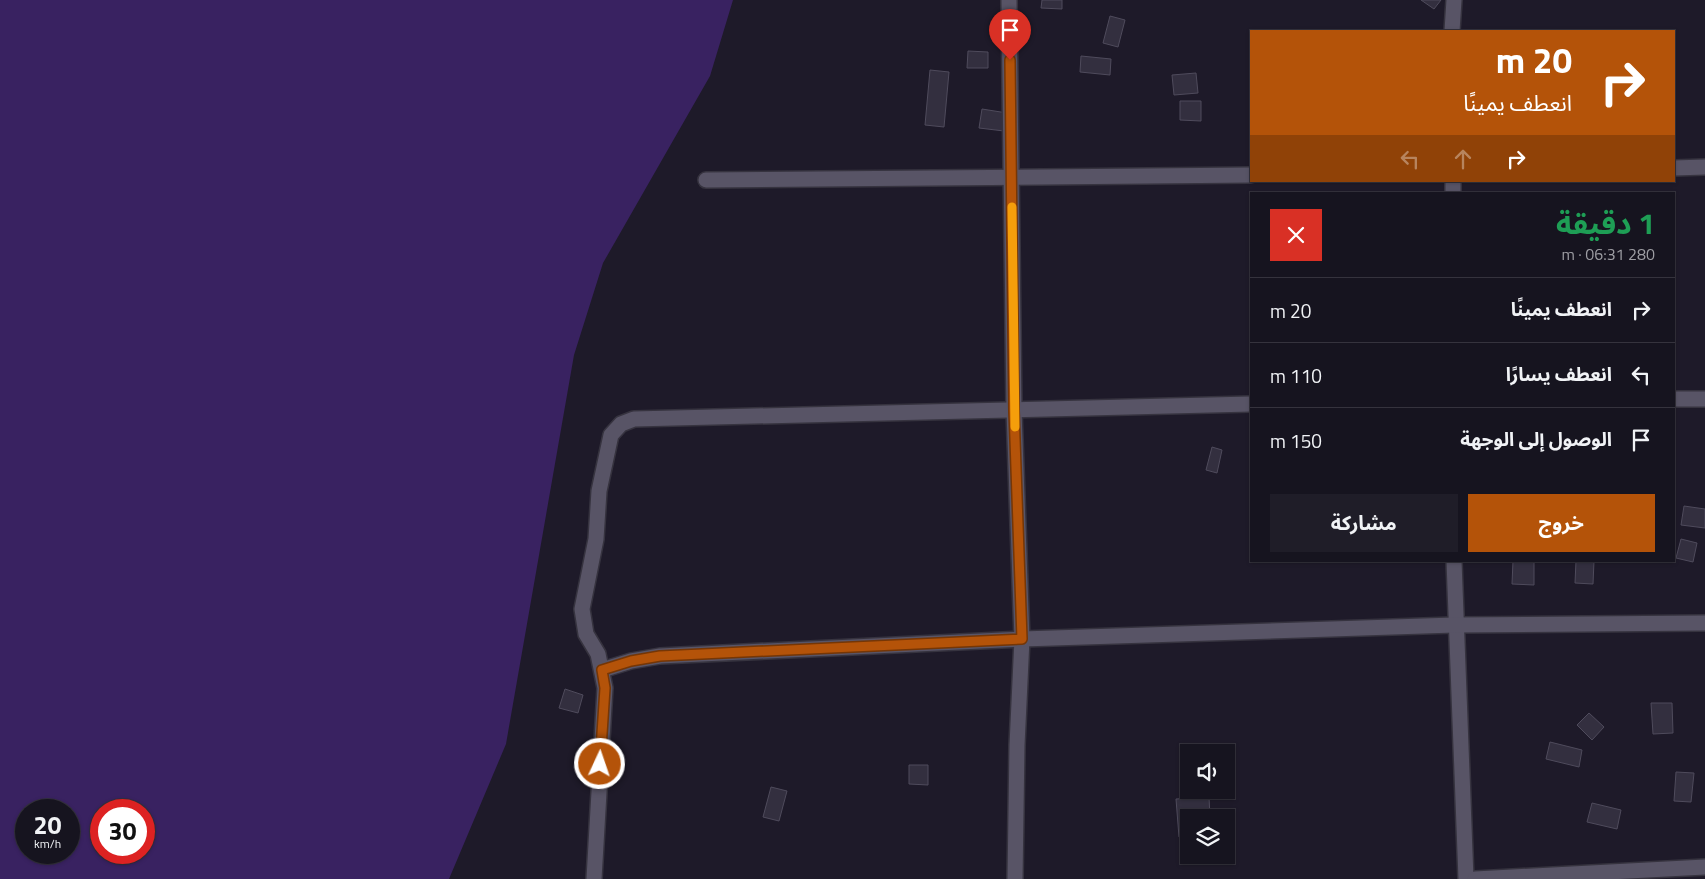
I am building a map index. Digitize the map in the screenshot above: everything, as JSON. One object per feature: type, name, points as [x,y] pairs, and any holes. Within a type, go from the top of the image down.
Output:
[{"type":"street","points":[[1009,0],[1014,411],[1022,639],[1017,745],[1015,879]]},
{"type":"street","points":[[1452,30],[1454,0]]},
{"type":"street","points":[[1675,168],[1705,167]]},
{"type":"street","points":[[706,180],[1250,175]]},
{"type":"street","points":[[1675,399],[1705,399]]},
{"type":"street","points":[[594,879],[605,688],[598,654],[586,634],[582,609],[596,539],[599,491],[605,460],[611,435],[621,424],[634,419],[1250,404]]},
{"type":"street","points":[[1454,562],[1454,625],[1466,879]]},
{"type":"street","points":[[602,670],[631,661],[660,656],[1022,639],[1454,625],[1705,623]]},
{"type":"street","points":[[1475,879],[1705,867]]},
{"type":"shaded area","points":[[0,0],[733,0],[710,76],[603,263],[574,355],[506,744],[449,879],[0,879]]},
{"type":"building","points":[[1042,0],[1062,0],[1062,9],[1041,8]]},
{"type":"building","points":[[1421,0],[1441,0],[1434,9]]},
{"type":"building","points":[[1110,16],[1125,20],[1118,47],[1103,43]]},
{"type":"building","points":[[968,51],[988,52],[988,68],[967,68]]},
{"type":"building","points":[[1081,56],[1111,59],[1110,75],[1080,72]]},
{"type":"building","points":[[930,70],[949,72],[944,127],[925,125]]},
{"type":"building","points":[[1196,73],[1198,93],[1174,95],[1172,75]]},
{"type":"building","points":[[1180,101],[1201,101],[1201,121],[1180,120]]},
{"type":"building","points":[[982,109],[1007,113],[1004,131],[979,128]]},
{"type":"building","points":[[1212,447],[1222,450],[1217,473],[1206,470]]},
{"type":"building","points":[[1684,506],[1705,509],[1705,528],[1681,525]]},
{"type":"building","points":[[1681,539],[1697,543],[1693,562],[1676,558]]},
{"type":"building","points":[[1513,562],[1534,562],[1534,585],[1512,584]]},
{"type":"building","points":[[1576,562],[1594,562],[1593,584],[1575,583]]},
{"type":"building","points":[[565,689],[583,695],[578,713],[559,708]]},
{"type":"building","points":[[1651,703],[1672,703],[1673,733],[1653,734]]},
{"type":"building","points":[[1589,713],[1604,727],[1592,740],[1577,725]]},
{"type":"building","points":[[1550,742],[1582,750],[1579,767],[1546,759]]},
{"type":"building","points":[[909,765],[928,765],[928,785],[909,784]]},
{"type":"building","points":[[1676,772],[1694,773],[1691,802],[1674,801]]},
{"type":"building","points":[[771,787],[787,791],[779,821],[763,817]]},
{"type":"building","points":[[1176,799],[1209,799],[1210,809],[1180,809],[1179,837]]},
{"type":"building","points":[[1592,803],[1621,810],[1617,829],[1587,822]]},
{"type":"slow traffic","points":[[1012,207],[1015,427]]},
{"type":"route","points":[[600,764],[605,688],[602,670],[631,661],[660,656],[1022,639],[1014,411],[1010,60]]}]
